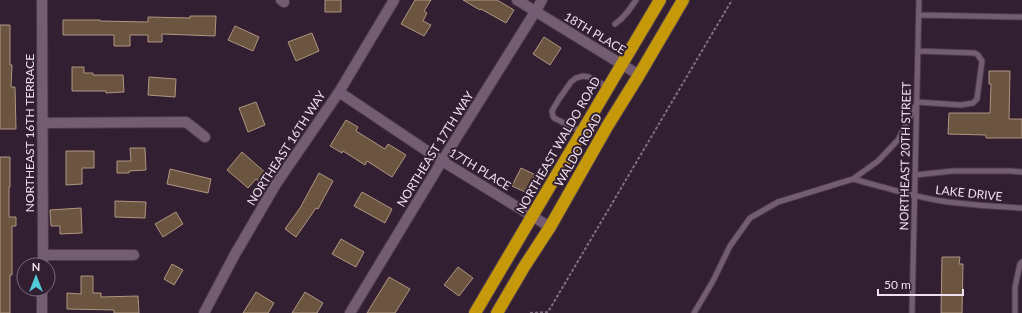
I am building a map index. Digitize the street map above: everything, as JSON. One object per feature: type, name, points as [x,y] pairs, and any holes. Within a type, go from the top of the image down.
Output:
[{"type":"highway","name":"NORTHEAST WALDO ROAD","points":[[478,308],[660,0]]},
{"type":"highway","name":"WALDO ROAD","points":[[497,313],[550,227],[683,0]]},
{"type":"street","name":"NORTHEAST 16TH TERRACE","points":[[42,0],[43,257]]},
{"type":"street","name":"NORTHEAST 16TH WAY","points":[[204,313],[234,256],[276,184],[339,92],[394,0]]},
{"type":"street","name":"18TH PLACE","points":[[517,0],[639,75]]},
{"type":"street","name":"NORTHEAST 17TH WAY","points":[[350,313],[542,0]]},
{"type":"street","name":"17TH PLACE","points":[[339,92],[442,161],[550,227]]},
{"type":"street","points":[[42,123],[186,122],[205,137]]},
{"type":"street","points":[[56,259],[134,255]]},
{"type":"street","points":[[42,297],[42,313]]},
{"type":"lane","points":[[615,24],[632,7],[636,0]]},
{"type":"lane","name":"NORTHEAST 20TH STREET","points":[[912,313],[919,0]]},
{"type":"lane","points":[[919,15],[1022,17]]},
{"type":"lane","points":[[694,313],[713,281],[730,246],[750,218],[778,202],[853,179],[878,161],[898,140],[916,103],[961,105],[973,103],[977,99],[982,62],[978,55],[975,53],[918,52]]},
{"type":"lane","points":[[582,132],[554,118],[552,112],[556,105],[571,82],[580,77],[589,77],[608,87]]},
{"type":"lane","points":[[915,175],[953,171],[1022,172]]},
{"type":"lane","name":"LAKE DRIVE","points":[[853,179],[914,196],[948,202],[1022,208]]},
{"type":"lane","points":[[1015,313],[1015,287],[1020,264],[1022,262]]},
{"type":"path","points":[[530,313],[548,312],[732,0]]},
{"type":"building","points":[[325,0],[341,0],[341,12],[325,12]]},
{"type":"building","points":[[415,0],[431,0],[424,11],[427,13],[423,21],[431,25],[424,36],[401,24]]},
{"type":"building","points":[[463,0],[497,0],[514,10],[506,23]]},
{"type":"building","points":[[190,16],[216,16],[215,36],[162,34],[162,42],[148,42],[148,35],[130,35],[130,46],[114,46],[114,35],[63,35],[63,20],[148,22],[148,17],[190,18]]},
{"type":"building","points":[[0,25],[10,25],[10,65],[12,65],[11,87],[15,87],[16,129],[0,129]]},
{"type":"building","points":[[235,26],[259,37],[253,51],[228,40]]},
{"type":"building","points":[[312,33],[319,51],[296,61],[288,42]]},
{"type":"building","points":[[544,37],[561,48],[550,65],[533,54]]},
{"type":"building","points":[[72,67],[84,67],[84,73],[93,73],[93,75],[123,75],[124,92],[106,93],[106,91],[72,91]]},
{"type":"building","points":[[989,71],[1010,71],[1009,119],[1022,119],[1022,138],[986,138],[986,135],[948,134],[949,113],[990,113],[991,84],[989,84]]},
{"type":"building","points":[[149,77],[176,79],[175,97],[148,95]]},
{"type":"building","points":[[256,102],[265,125],[248,132],[239,108]]},
{"type":"building","points":[[346,120],[358,127],[356,131],[385,149],[388,144],[406,155],[392,177],[367,161],[365,165],[343,151],[342,153],[330,146]]},
{"type":"building","points":[[130,148],[145,148],[146,170],[129,171],[129,173],[117,173],[117,161],[131,161]]},
{"type":"building","points":[[66,151],[94,151],[94,168],[82,168],[82,184],[66,185]]},
{"type":"building","points":[[242,152],[267,174],[260,182],[256,179],[248,188],[227,170]]},
{"type":"building","points":[[0,157],[10,157],[9,217],[16,217],[16,226],[12,226],[10,313],[0,313]]},
{"type":"building","points":[[521,168],[542,178],[534,192],[527,188],[525,192],[512,186]]},
{"type":"building","points":[[170,169],[211,179],[208,193],[167,184]]},
{"type":"building","points":[[319,173],[333,181],[318,209],[316,208],[296,237],[285,229],[300,208]]},
{"type":"building","points":[[362,192],[392,209],[385,223],[354,206]]},
{"type":"building","points":[[115,201],[146,202],[145,218],[115,217]]},
{"type":"building","points":[[81,208],[82,233],[60,234],[60,226],[51,226],[50,210]]},
{"type":"building","points":[[176,212],[183,224],[163,237],[155,224]]},
{"type":"building","points":[[341,239],[364,252],[356,267],[332,254]]},
{"type":"building","points":[[942,257],[960,257],[959,264],[963,264],[962,313],[941,313]]},
{"type":"building","points":[[172,264],[183,270],[174,285],[164,279]]},
{"type":"building","points":[[458,267],[473,278],[459,296],[444,285]]},
{"type":"building","points":[[81,276],[93,276],[93,293],[101,293],[101,297],[138,296],[139,313],[114,313],[114,310],[67,309],[67,293],[81,294]]},
{"type":"building","points":[[389,277],[410,289],[395,313],[367,313]]},
{"type":"building","points":[[256,292],[274,303],[268,313],[243,313]]},
{"type":"building","points":[[305,292],[323,303],[317,313],[292,313]]}]
